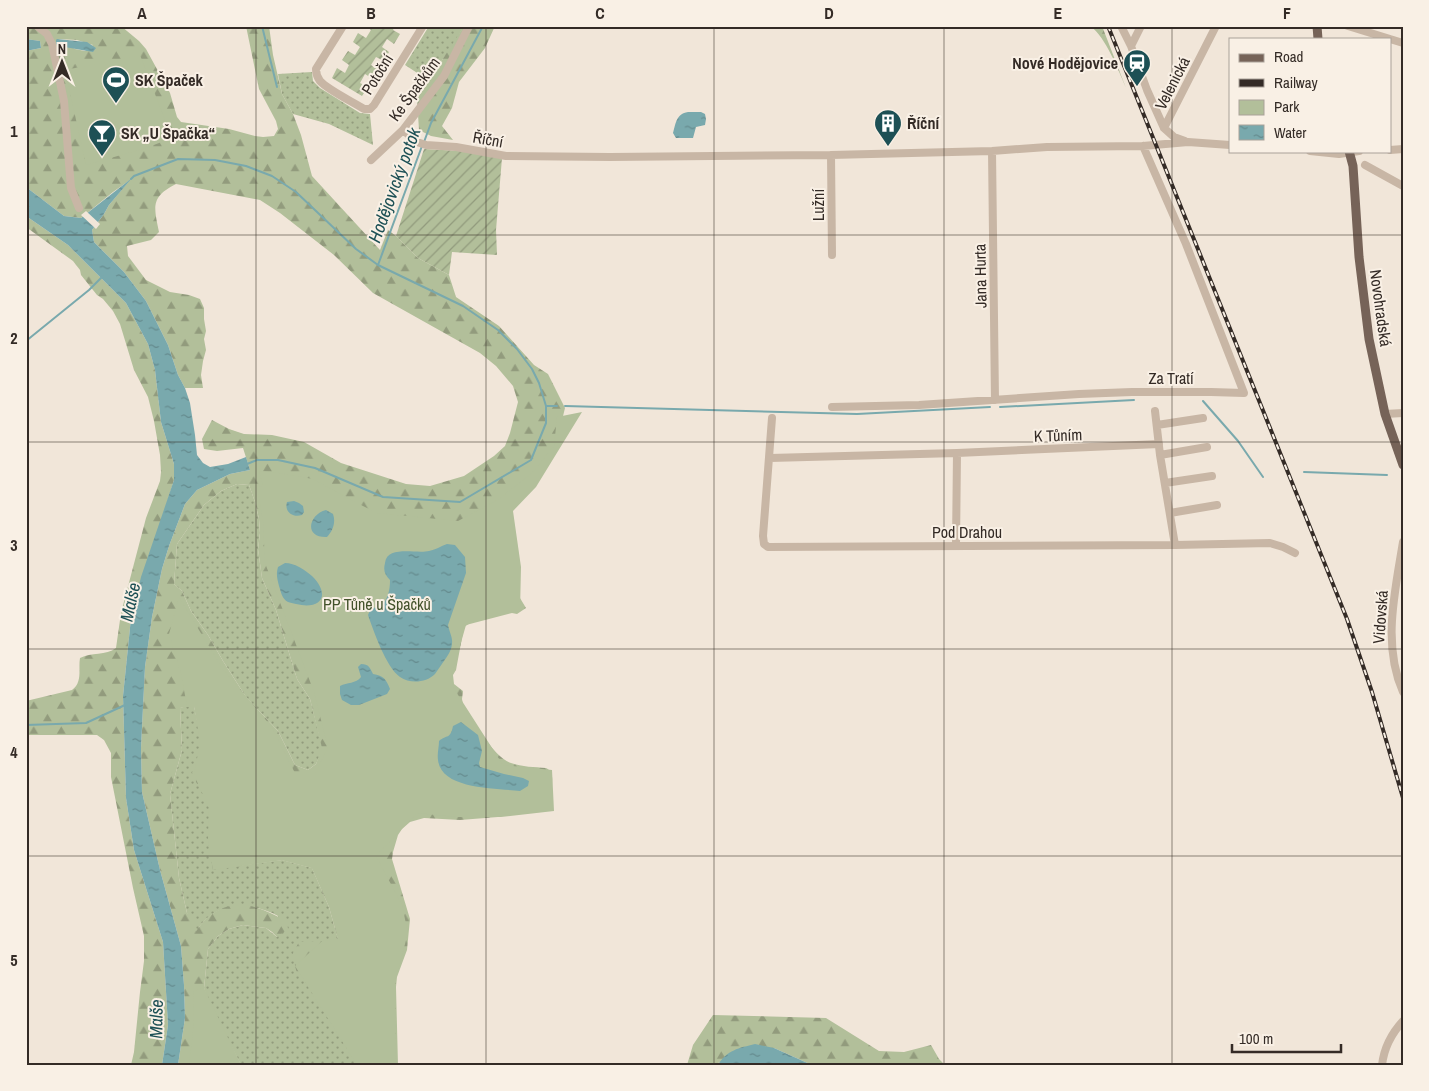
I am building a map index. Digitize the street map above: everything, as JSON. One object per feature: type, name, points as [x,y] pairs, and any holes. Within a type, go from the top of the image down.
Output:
[{"type":"main road","name":"Novohradská","points":[[1353,152],[1352,163],[1359,257],[1369,339],[1385,414],[1403,465]]},
{"type":"street","points":[[37,26],[47,34],[52,44],[64,101],[71,188],[79,208]]},
{"type":"street","name":"Potoční","points":[[343,26],[316,69],[316,75],[320,82],[364,109],[370,109],[423,26]]},
{"type":"street","name":"Ke Špačkům","points":[[371,160],[403,130],[444,76],[469,26]]},
{"type":"street","points":[[1121,26],[1164,128]]},
{"type":"street","points":[[1131,46],[1141,26]]},
{"type":"street","name":"Velenická","points":[[1188,142],[1174,137],[1164,128],[1216,26]]},
{"type":"street","points":[[1348,26],[1387,38]]},
{"type":"street","name":"Říční","points":[[403,130],[417,142],[426,145],[456,147],[506,156],[831,155],[992,151],[1047,147],[1143,146],[1188,142],[1229,145]]},
{"type":"street","name":"Za Tratí","points":[[832,407],[919,405],[1132,392],[1244,393],[1186,244],[1143,146]]},
{"type":"street","name":"Jana Hurta","points":[[992,151],[995,400]]},
{"type":"street","points":[[1320,152],[1339,154],[1353,152]]},
{"type":"street","name":"Lužní","points":[[831,155],[832,255]]},
{"type":"street","points":[[1365,165],[1403,186]]},
{"type":"street","points":[[1155,411],[1160,455],[1175,545]]},
{"type":"street","points":[[1385,414],[1403,413]]},
{"type":"street","name":"Pod Drahou","points":[[772,418],[763,536],[764,544],[768,547],[1270,543],[1295,553]]},
{"type":"street","points":[[1157,426],[1203,418]]},
{"type":"street","name":"K Tůním","points":[[770,458],[957,453],[1160,444]]},
{"type":"street","points":[[1160,455],[1207,447]]},
{"type":"street","points":[[956,545],[957,453]]},
{"type":"street","points":[[1165,483],[1212,476]]},
{"type":"street","points":[[1170,513],[1217,505]]},
{"type":"street","name":"Vidovská","points":[[1403,542],[1391,613],[1391,649],[1398,680],[1403,692]]},
{"type":"street","points":[[1382,1065],[1384,1053],[1391,1038],[1403,1022]]},
{"type":"green space","points":[[26,26],[121,26],[146,49],[170,93],[177,117],[181,122],[229,129],[263,137],[274,136],[278,129],[276,121],[259,89],[246,26],[269,26],[273,55],[282,94],[293,114],[301,135],[312,176],[380,250],[388,230],[418,258],[449,275],[456,297],[499,326],[534,365],[548,374],[565,408],[555,449],[511,503],[514,588],[526,608],[517,614],[506,612],[475,620],[464,627],[456,670],[453,675],[454,684],[463,691],[463,704],[497,754],[511,763],[546,768],[552,776],[552,786],[498,817],[460,820],[424,818],[410,822],[398,835],[392,859],[410,919],[407,950],[397,977],[396,987],[398,1065],[358,1065],[313,986],[303,980],[297,973],[293,953],[299,942],[322,941],[326,951],[340,946],[329,907],[312,868],[282,860],[213,870],[208,841],[217,783],[211,787],[198,786],[192,773],[198,756],[214,760],[194,706],[180,708],[182,750],[170,794],[179,878],[187,913],[193,917],[196,931],[216,911],[238,905],[250,906],[262,909],[287,922],[288,929],[277,937],[266,928],[243,925],[229,929],[218,936],[208,949],[204,988],[208,1001],[241,1065],[178,1065],[185,1018],[181,946],[160,870],[142,792],[141,748],[145,667],[152,617],[162,569],[185,504],[197,490],[230,474],[250,470],[243,448],[217,451],[204,449],[202,439],[212,420],[244,434],[272,435],[304,442],[341,463],[406,484],[430,486],[464,476],[494,456],[505,446],[518,402],[513,386],[496,366],[480,353],[373,293],[334,255],[260,200],[176,184],[162,193],[156,203],[155,209],[159,232],[151,240],[127,246],[128,256],[146,280],[170,292],[200,299],[204,308],[206,350],[201,375],[203,388],[185,388],[178,375],[168,345],[146,301],[124,272],[94,242],[92,230],[109,205],[130,180],[81,218],[64,216],[26,187],[26,51],[41,48],[40,41],[26,39]],"holes":[[[58,39],[77,40],[93,45],[85,51],[75,49]],[[237,484],[249,485],[255,502],[259,519],[258,549],[262,578],[276,610],[297,679],[310,699],[322,748],[316,764],[308,770],[295,765],[278,731],[246,697],[191,611],[182,591],[174,584],[177,544],[204,505],[221,491]]]},
{"type":"green space","points":[[366,26],[395,26],[393,30],[400,34],[394,44],[387,39],[382,47],[389,52],[384,61],[376,57],[371,65],[378,70],[373,79],[365,74],[360,83],[368,87],[362,96],[332,78],[337,68],[345,73],[349,65],[342,60],[348,51],[355,55],[360,47],[353,42],[358,33],[366,38],[371,30]]},
{"type":"green space","points":[[429,26],[464,26],[428,80],[405,65]]},
{"type":"green space","points":[[464,26],[495,26],[485,48],[459,82],[452,108],[442,126],[453,140],[431,136],[419,130],[417,99]]},
{"type":"green space","points":[[1090,26],[1102,26],[1126,88],[1106,46],[1096,31]]},
{"type":"green space","name":"SK Špaček","points":[[140,55],[172,138],[146,148],[86,165],[65,70]]},
{"type":"green space","points":[[312,72],[313,81],[320,88],[360,113],[370,114],[373,145],[329,124],[293,114],[282,94],[278,74]]},
{"type":"green space","points":[[424,149],[461,151],[502,158],[496,230],[497,255],[452,252],[449,275],[418,258],[396,236]]},
{"type":"green space","points":[[26,216],[68,245],[126,303],[148,344],[155,370],[161,422],[174,464],[174,480],[131,618],[123,696],[126,798],[134,850],[163,942],[168,1025],[162,1065],[131,1065],[144,961],[144,936],[111,777],[111,753],[104,740],[97,735],[26,735],[26,701],[72,690],[79,679],[80,658],[108,652],[116,648],[121,613],[146,518],[160,481],[160,455],[148,397],[134,370],[120,324],[113,311],[81,275],[80,270],[73,261],[26,227]]},
{"type":"green space","name":"PP Tůně u Špačků","points":[[582,412],[536,487],[513,511],[521,567],[520,611],[466,625],[452,674],[453,687],[503,765],[552,770],[554,811],[501,817],[456,817],[417,813],[376,856],[402,905],[408,933],[395,981],[396,1065],[357,1065],[295,966],[322,941],[338,939],[330,908],[312,868],[282,860],[213,870],[208,843],[209,808],[194,775],[200,742],[194,706],[187,706],[181,674],[169,634],[179,597],[222,668],[271,726],[295,773],[315,773],[328,748],[314,692],[265,563],[263,522],[257,487],[263,486],[259,471],[313,479],[377,513],[458,521],[499,499],[532,473],[554,446],[557,417]]},
{"type":"green space","points":[[237,484],[249,485],[255,502],[259,519],[258,549],[262,578],[276,610],[297,679],[310,699],[323,749],[316,764],[308,770],[295,765],[278,731],[246,697],[191,611],[182,591],[174,584],[177,544],[204,505],[221,491]]},
{"type":"green space","points":[[194,706],[211,787],[213,869],[282,860],[312,868],[329,907],[340,946],[313,986],[358,1065],[241,1065],[208,1001],[204,988],[208,949],[218,936],[229,929],[243,925],[266,928],[277,937],[278,916],[256,908],[233,906],[213,914],[196,932],[187,913],[179,878],[170,794],[182,750],[180,708]]},
{"type":"green space","points":[[204,988],[241,1065],[189,1065],[193,1032],[194,991]]},
{"type":"green space","points":[[713,1015],[826,1018],[879,1051],[904,1052],[931,1045],[945,1065],[812,1065],[774,1048],[718,1063],[718,1065],[687,1065],[693,1045]]},
{"type":"water","points":[[26,39],[40,41],[41,48],[26,51]]},
{"type":"water","points":[[57,39],[87,42],[96,48],[93,52],[59,46],[56,44]]},
{"type":"water","points":[[688,112],[701,112],[705,114],[705,125],[696,127],[693,138],[676,138],[673,133],[677,120],[681,115]]},
{"type":"water","points":[[132,178],[109,205],[92,230],[94,242],[124,272],[146,301],[168,345],[190,403],[197,455],[203,463],[210,467],[228,464],[246,457],[250,470],[230,474],[197,490],[185,504],[162,569],[152,617],[145,667],[141,748],[142,792],[160,870],[181,946],[185,1018],[178,1065],[162,1065],[168,1025],[163,942],[134,850],[126,798],[123,696],[131,618],[141,577],[174,480],[174,464],[161,422],[155,370],[148,344],[126,303],[68,245],[26,216],[26,187],[64,216],[81,218]]},
{"type":"water","points":[[294,501],[303,506],[304,512],[302,515],[295,516],[288,511],[287,502]]},
{"type":"water","points":[[326,510],[333,514],[334,520],[331,532],[327,537],[314,534],[311,525],[320,512]]},
{"type":"water","points":[[447,544],[455,545],[465,557],[466,573],[448,625],[452,639],[451,649],[446,659],[431,677],[418,682],[408,681],[400,677],[390,665],[381,649],[368,615],[371,608],[381,607],[390,588],[390,580],[384,568],[387,557],[396,552],[434,550]]},
{"type":"water","points":[[285,563],[303,569],[312,576],[321,590],[321,600],[311,605],[304,605],[284,599],[277,574],[278,567]]},
{"type":"water","points":[[361,664],[368,666],[373,674],[384,678],[390,689],[387,694],[359,705],[351,705],[342,700],[340,686],[354,682],[361,677],[358,667]]},
{"type":"water","points":[[461,722],[478,735],[482,751],[480,767],[523,778],[529,781],[528,786],[520,791],[472,786],[449,777],[441,770],[438,760],[439,741],[449,735],[453,726]]},
{"type":"water","points":[[755,1044],[774,1048],[812,1065],[718,1065],[729,1053]]},
{"type":"pier","points":[[86,211],[100,224],[96,229],[81,215]]},
{"type":"waterway","points":[[262,26],[277,87]]},
{"type":"waterway","name":"Hodějovický potok","points":[[424,142],[431,123],[483,26]]},
{"type":"waterway","name":"Hodějovický potok","points":[[131,179],[134,176],[178,159],[215,160],[246,166],[272,176],[296,192],[356,249],[378,265],[422,146]]},
{"type":"waterway","points":[[247,464],[257,460],[278,460],[315,468],[383,497],[460,502],[531,460],[546,423],[546,406],[539,383],[532,369],[517,349],[498,330],[463,306],[378,265]]},
{"type":"waterway","points":[[26,341],[89,290],[103,276]]},
{"type":"waterway","points":[[1000,407],[1134,400]]},
{"type":"waterway","points":[[1203,401],[1238,441],[1263,477]]},
{"type":"waterway","points":[[547,406],[557,406]]},
{"type":"waterway","points":[[565,406],[857,414],[990,407]]},
{"type":"waterway","points":[[1304,472],[1387,475]]},
{"type":"waterway","points":[[26,725],[86,723],[125,705]]},
{"type":"railway","points":[[1108,26],[1347,619],[1372,692],[1403,798]]},
{"type":"place","name":"Nové Hodějovice","points":[[1137,87]]},
{"type":"place","name":"SK Špaček","points":[[116,104]]},
{"type":"place","name":"Říční","points":[[888,147]]},
{"type":"place","name":"SK „U Špačka“","points":[[102,157]]},
{"type":"water label","name":"Malše","points":[[130,602]]},
{"type":"water label","name":"Malše","points":[[156,1019]]}]
